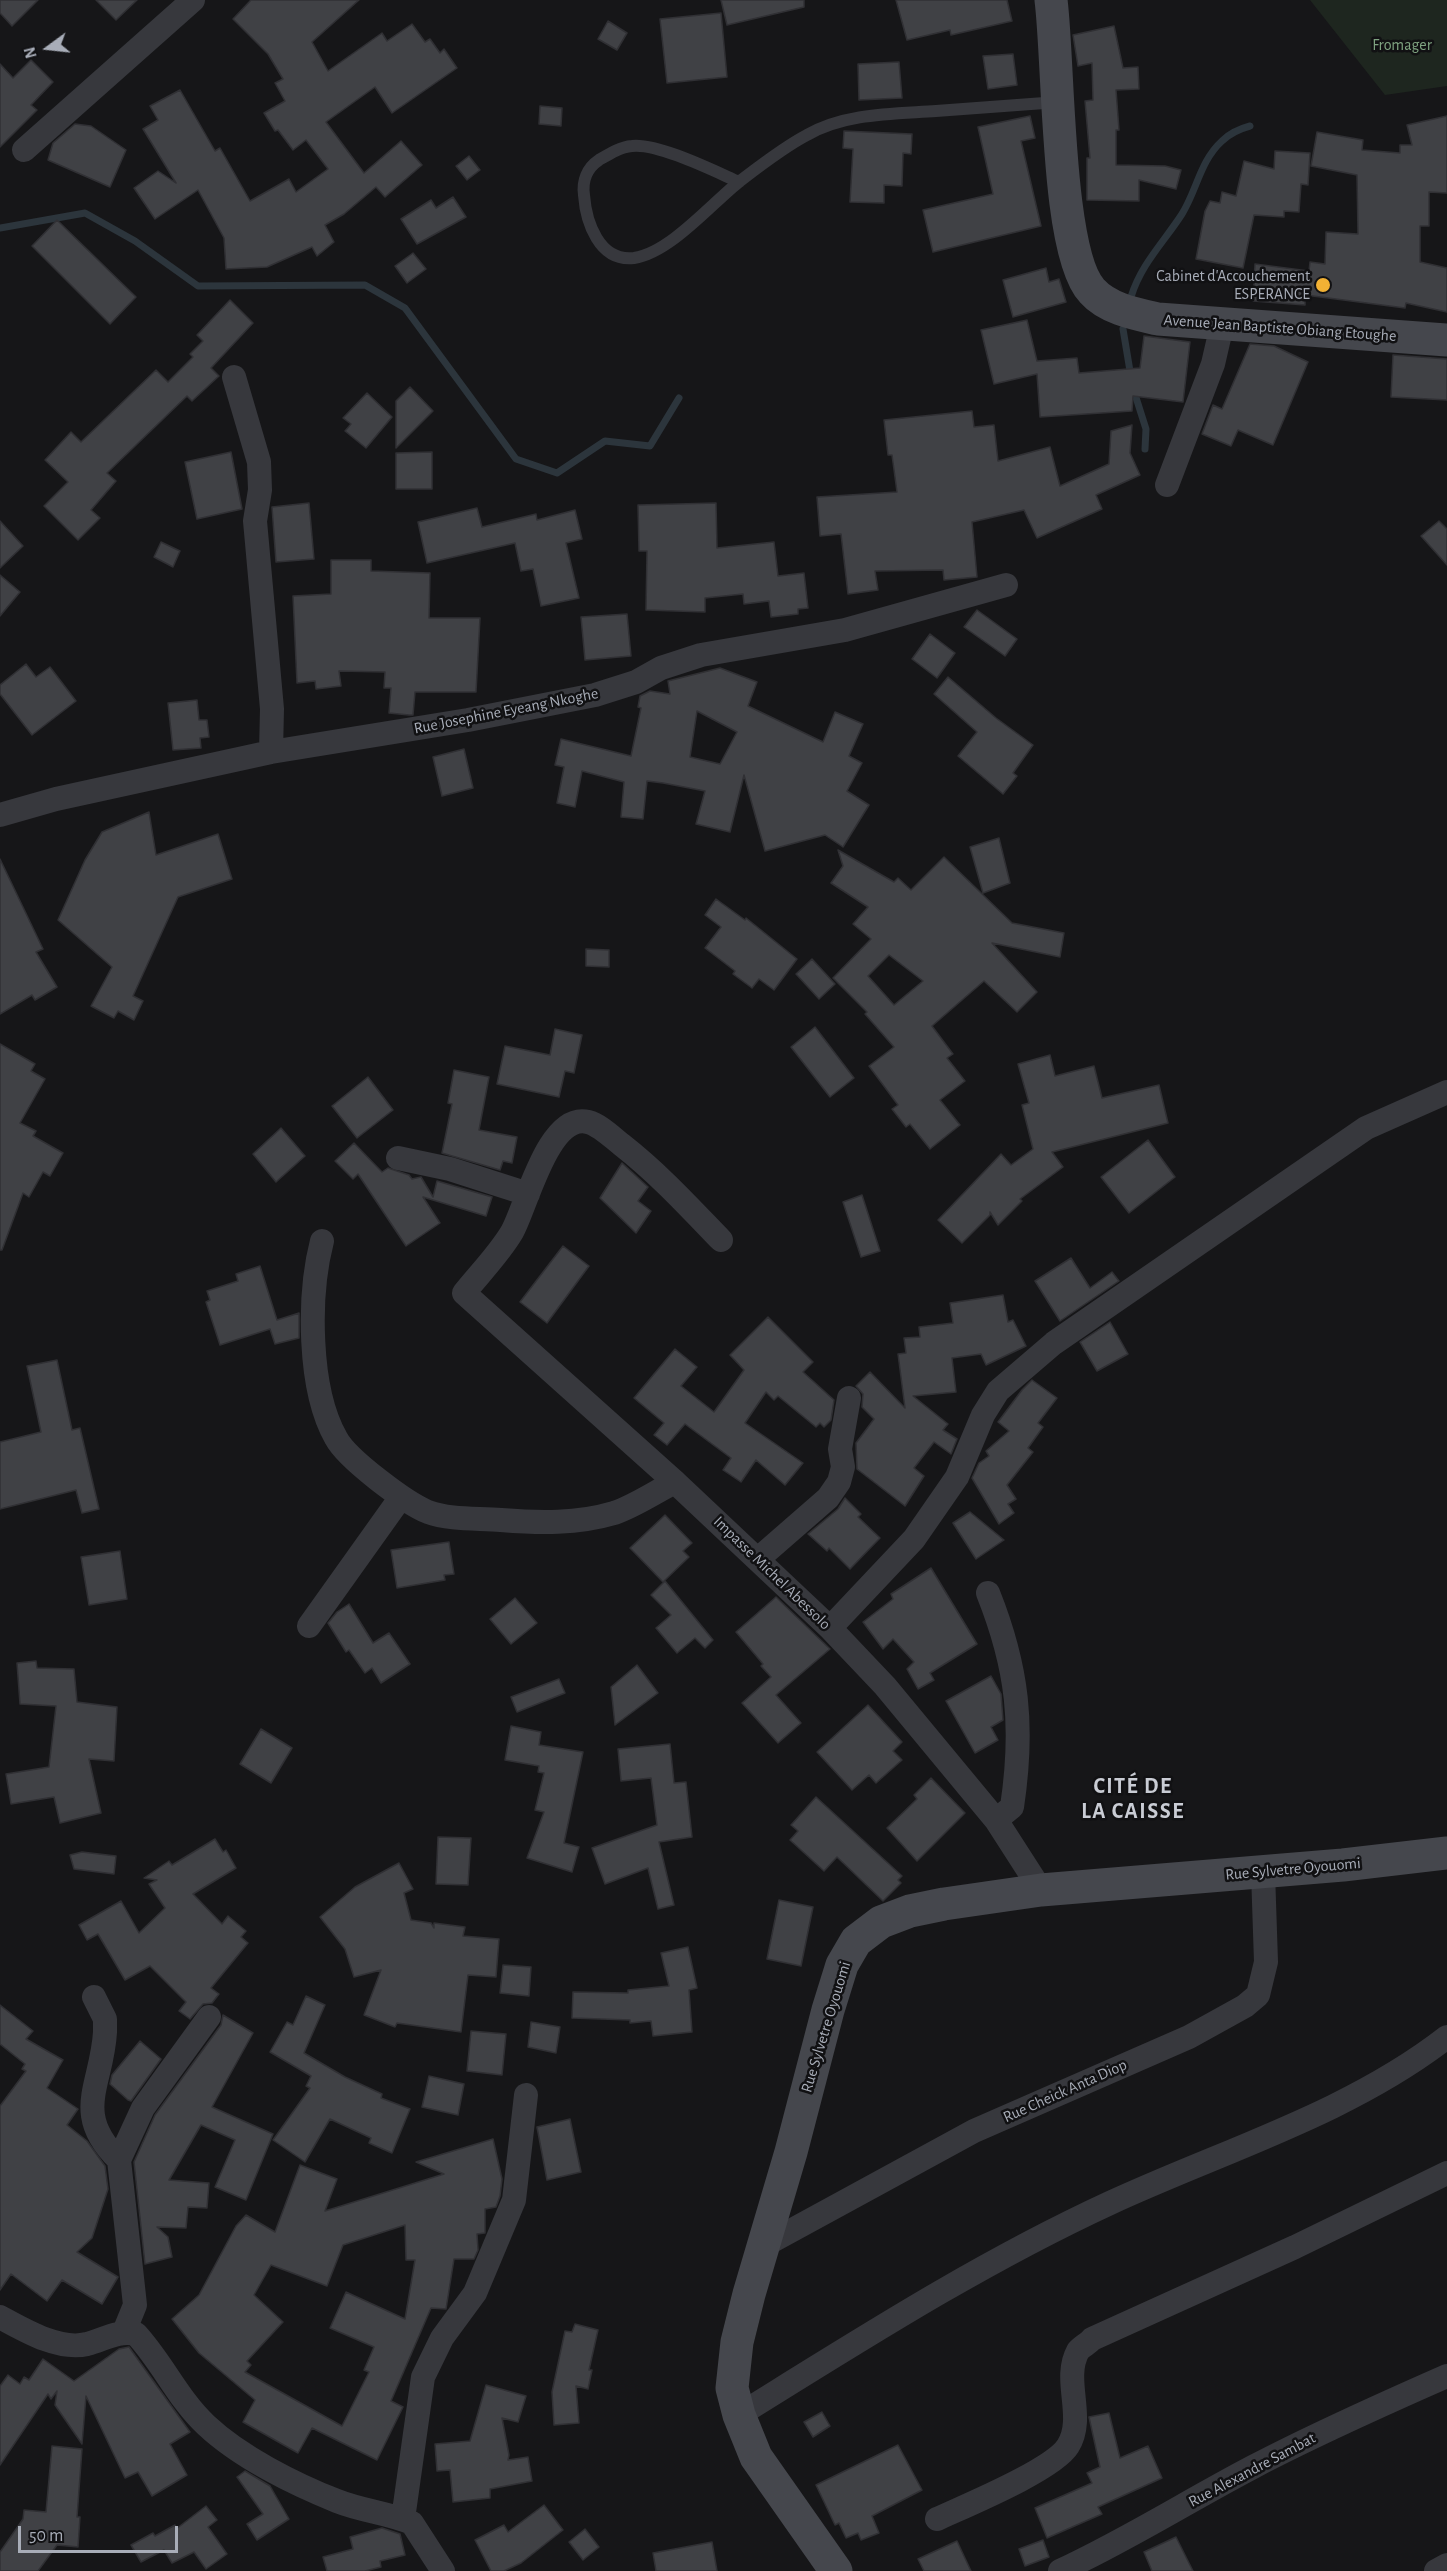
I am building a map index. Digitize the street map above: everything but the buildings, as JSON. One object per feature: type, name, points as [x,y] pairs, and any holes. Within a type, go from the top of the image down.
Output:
[{"type":"street","points":[[24,150],[193,0]]},
{"type":"street","name":"Avenue Jean Baptiste Obiang Etoughe","points":[[1051,0],[1070,230],[1080,275],[1092,292],[1114,307],[1158,319],[1447,340]]},
{"type":"street","points":[[1167,485],[1214,364],[1221,325]]},
{"type":"street","points":[[234,377],[258,462],[260,490],[255,521],[272,709],[271,752]]},
{"type":"street","name":"Rue Josephine Eyeang Nkoghe","points":[[0,815],[56,799],[271,752],[468,720],[595,695],[636,682],[661,668],[701,655],[845,630],[1006,585]]},
{"type":"street","points":[[830,1629],[914,1539],[957,1477],[984,1415],[998,1391],[1019,1371],[1054,1343],[1366,1128],[1447,1092]]},
{"type":"street","points":[[398,1158],[450,1169],[528,1194],[540,1162],[552,1143],[577,1122],[589,1122],[658,1174],[721,1240]]},
{"type":"street","name":"Impasse Michel Abessolo","points":[[528,1194],[504,1244],[464,1293],[675,1482],[830,1629],[885,1686],[996,1820],[1041,1890]]},
{"type":"street","points":[[322,1241],[318,1257],[314,1334],[323,1406],[336,1440],[355,1460],[401,1497],[429,1512],[455,1517],[532,1522],[576,1521],[615,1512],[675,1482]]},
{"type":"street","points":[[758,1559],[828,1498],[839,1482],[843,1467],[840,1449],[849,1398]]},
{"type":"street","points":[[309,1626],[401,1497]]},
{"type":"street","points":[[988,1593],[1005,1636],[1016,1695],[1020,1735],[1012,1807],[996,1820]]},
{"type":"street","name":"Rue Sylvetre Oyouomi","points":[[836,2571],[756,2457],[739,2415],[732,2388],[737,2342],[791,2152],[828,2010],[842,1965],[856,1941],[881,1922],[910,1911],[1041,1890],[1263,1872],[1447,1853]]},
{"type":"street","name":"Rue Cheick Anta Diop","points":[[763,2246],[974,2132],[1189,2037],[1245,2006],[1258,1995],[1266,1962],[1263,1872]]},
{"type":"street","points":[[94,1997],[105,2019],[105,2032],[91,2116],[105,2146],[119,2160]]},
{"type":"street","points":[[124,2332],[135,2305],[119,2160],[143,2108],[209,2017]]},
{"type":"street","points":[[739,2415],[873,2330],[992,2263],[1109,2203],[1260,2139],[1376,2084],[1410,2066],[1447,2037]]},
{"type":"street","points":[[403,2519],[423,2377],[442,2338],[475,2293],[514,2200],[526,2096]]},
{"type":"street","points":[[936,2519],[1053,2460],[1068,2447],[1074,2433],[1076,2416],[1074,2371],[1078,2351],[1092,2339],[1295,2247],[1447,2173]]},
{"type":"street","points":[[0,2318],[33,2333],[74,2346],[124,2332],[136,2334],[178,2392],[205,2424],[228,2445],[279,2474],[338,2501],[412,2523],[443,2571]]},
{"type":"street","name":"Rue Alexandre Sambat","points":[[1060,2571],[1106,2550],[1273,2457],[1345,2421],[1447,2376]]},
{"type":"street","points":[[1436,2571],[1447,2565]]},
{"type":"lane","points":[[739,182],[660,150],[633,145],[614,151],[593,164],[582,182],[585,210],[595,238],[610,252],[621,257],[636,258],[662,246],[695,222],[739,182],[807,134],[854,118],[1059,102]]},
{"type":"green space","name":"Fromager","points":[[1310,0],[1447,0],[1447,86],[1385,95]]},
{"type":"waterway","points":[[1131,297],[1147,264],[1182,214],[1209,157],[1228,136],[1250,126]]},
{"type":"waterway","points":[[0,228],[85,213],[135,241],[198,286],[365,285],[405,308],[516,459],[557,473],[605,441],[650,446],[679,398]]},
{"type":"waterway","points":[[1123,329],[1131,377]]},
{"type":"waterway","points":[[1133,388],[1146,429],[1145,449]]},
{"type":"place","name":"Cabinet d'Accouchement ESPERANCE","points":[[1323,285]]},
{"type":"district","name":"CITÉ DE LA CAISSE","points":[[1133,1799]]}]
